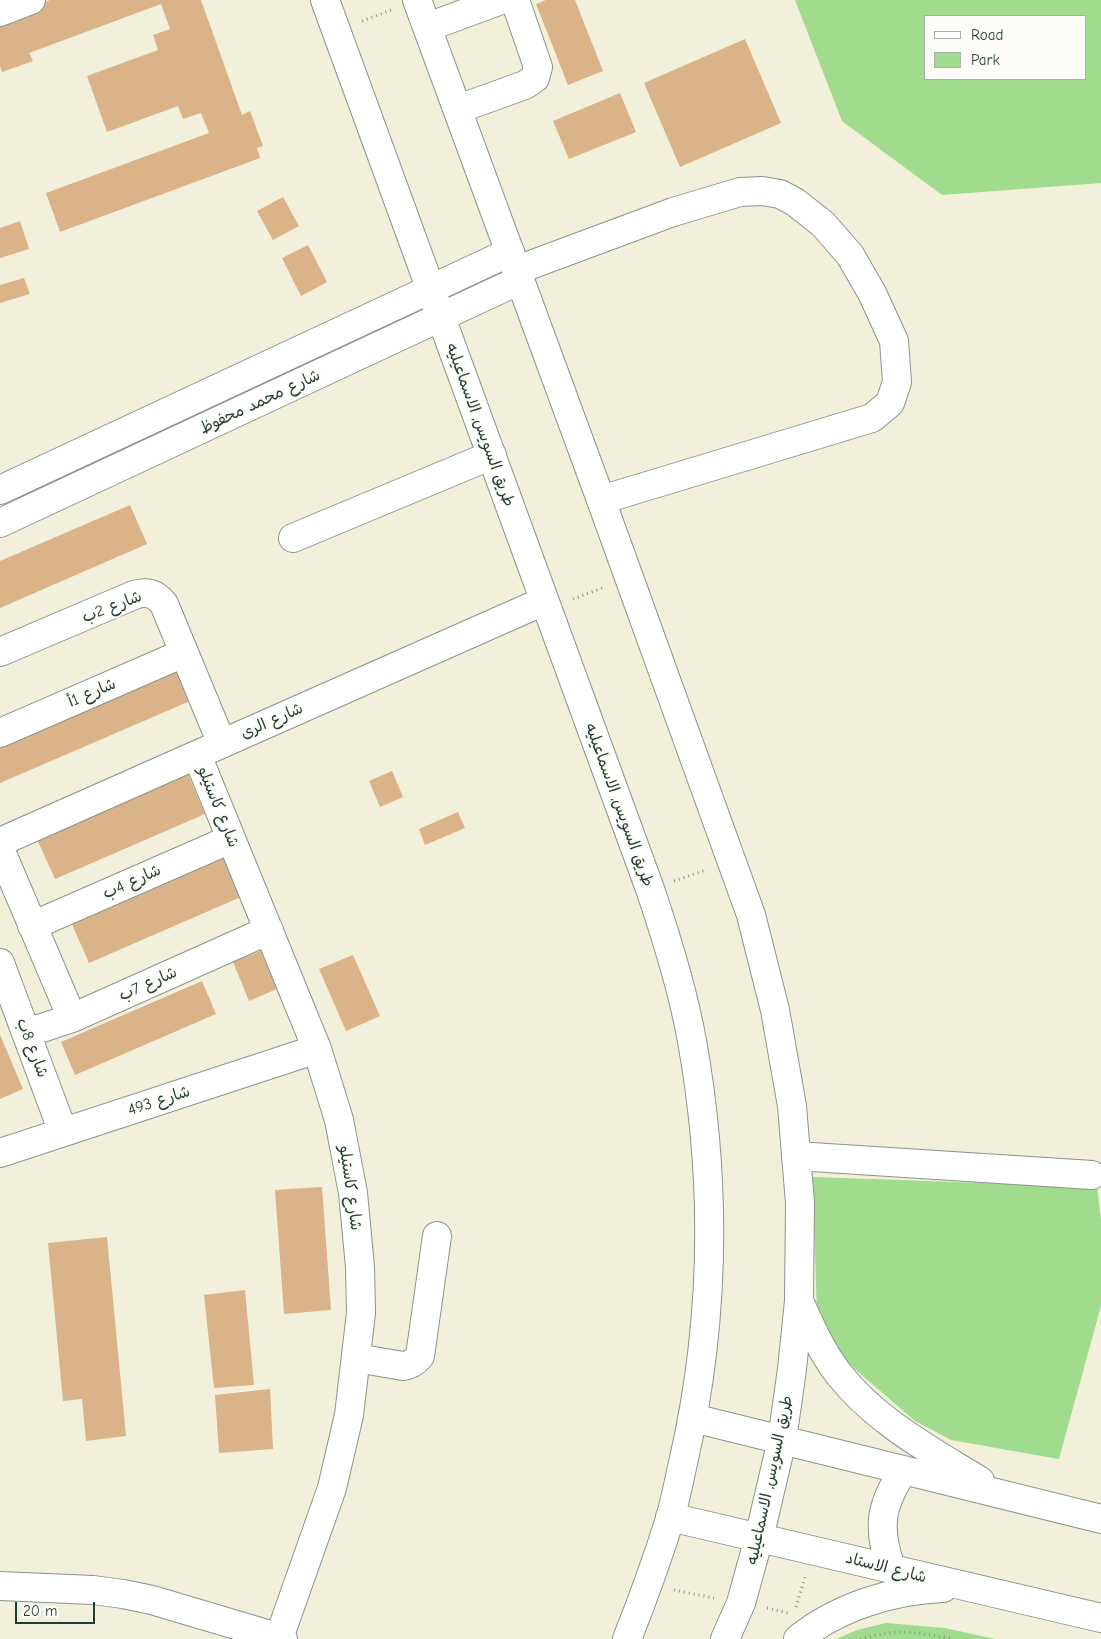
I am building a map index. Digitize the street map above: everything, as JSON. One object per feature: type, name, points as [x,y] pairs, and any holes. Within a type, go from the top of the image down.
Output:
[{"type":"main road","points":[[0,12],[30,0]]},
{"type":"main road","name":"طريق السويس, الاسماعيليه","points":[[325,0],[650,889],[670,948],[692,1040],[705,1135],[710,1229],[706,1324],[693,1418],[670,1517],[648,1586],[627,1639]]},
{"type":"main road","points":[[428,27],[501,0]]},
{"type":"main road","points":[[458,109],[525,85],[535,78],[538,67],[515,0]]},
{"type":"main road","name":"طريق السويس, الاسماعيليه","points":[[408,4],[428,27],[516,267],[751,915],[775,1010],[792,1106],[800,1203],[799,1301],[782,1440],[759,1538],[741,1602],[725,1639]]},
{"type":"main road","points":[[516,267],[673,212],[740,192],[762,191],[780,194],[795,202],[823,224],[850,255],[872,293],[894,341],[897,382],[890,403],[872,418],[601,500]]},
{"type":"main road","name":"شارع محمد محفوظ","points":[[0,490],[431,289],[516,267]]},
{"type":"main road","name":"شارع محمد محفوظ","points":[[0,523],[441,318],[516,267]]},
{"type":"main road","points":[[293,538],[492,455]]},
{"type":"main road","points":[[64,460],[75,488]]},
{"type":"main road","name":"شارع 2ب","points":[[0,652],[142,592],[151,593],[164,604],[222,744]]},
{"type":"main road","name":"شارع الرى","points":[[0,842],[222,744],[546,605]]},
{"type":"main road","name":"شارع 1أ","points":[[1,728],[184,653]]},
{"type":"main road","name":"شارع كاستيلو","points":[[197,755],[317,1049],[339,1120],[353,1193],[360,1267],[361,1312],[349,1415],[332,1488],[281,1638]]},
{"type":"main road","name":"شارع 4ب","points":[[32,926],[231,839]]},
{"type":"main road","points":[[0,849],[72,1018]]},
{"type":"main road","name":"شارع 7ب","points":[[25,1030],[42,1028],[72,1018],[269,930]]},
{"type":"main road","name":"شارع 8ب","points":[[2,978],[25,1030],[63,1132]]},
{"type":"main road","name":"شارع 493","points":[[0,1153],[317,1049]]},
{"type":"main road","points":[[796,1156],[1092,1175]]},
{"type":"main road","points":[[356,1358],[402,1366],[416,1362],[420,1356],[437,1236]]},
{"type":"main road","points":[[799,1301],[817,1342],[838,1374],[864,1402],[893,1426],[1003,1495]]},
{"type":"main road","points":[[693,1418],[1101,1518]]},
{"type":"main road","points":[[891,1568],[884,1548],[882,1528],[885,1507],[892,1488],[904,1470]]},
{"type":"main road","name":"شارع الاستاد","points":[[670,1517],[891,1568],[966,1588],[1101,1618]]},
{"type":"main road","points":[[0,1586],[93,1590],[122,1594],[152,1600],[281,1638]]},
{"type":"main road","points":[[798,1639],[808,1631],[845,1611],[884,1597],[924,1589],[966,1588]]},
{"type":"path","points":[[336,32],[408,4]]},
{"type":"path","points":[[546,605],[629,579]]},
{"type":"path","points":[[650,889],[732,862]]},
{"type":"path","points":[[860,1639],[886,1632],[904,1631],[951,1639]]},
{"type":"green space","points":[[795,0],[1101,0],[1101,183],[942,195],[842,121]]},
{"type":"green space","points":[[813,1177],[1097,1187],[1101,1220],[1101,1306],[1059,1459],[951,1440],[915,1421],[833,1350],[817,1319]]},
{"type":"green space","points":[[886,1623],[945,1628],[995,1639],[836,1639],[857,1630]]},
{"type":"building","points":[[50,0],[201,0],[242,115],[250,111],[263,146],[257,148],[260,158],[60,232],[46,193],[209,133],[201,113],[183,119],[178,106],[107,132],[87,76],[158,50],[153,35],[170,29],[161,4],[29,53],[33,61],[2,72],[0,66],[0,18]]},
{"type":"building","points":[[546,0],[575,0],[603,71],[568,85],[536,4]]},
{"type":"building","points":[[745,39],[781,123],[680,167],[644,83]]},
{"type":"building","points":[[620,93],[636,132],[569,159],[553,121]]},
{"type":"building","points":[[283,197],[299,226],[273,240],[257,211]]},
{"type":"building","points":[[20,221],[29,249],[0,258],[0,228]]},
{"type":"building","points":[[308,245],[327,282],[301,296],[282,258]]},
{"type":"building","points":[[24,278],[30,294],[0,303],[0,285]]},
{"type":"building","points":[[130,505],[147,544],[0,608],[0,561]]},
{"type":"building","points":[[180,658],[197,698],[0,783],[0,736]]},
{"type":"building","points":[[392,771],[403,797],[380,807],[369,781]]},
{"type":"building","points":[[187,772],[205,814],[55,879],[36,837]]},
{"type":"building","points":[[458,812],[465,828],[425,845],[419,829]]},
{"type":"building","points":[[233,852],[250,893],[89,963],[71,922]]},
{"type":"building","points":[[268,948],[284,986],[249,1001],[233,962]]},
{"type":"building","points":[[353,955],[380,1016],[346,1031],[319,969]]},
{"type":"building","points":[[202,981],[216,1014],[75,1075],[61,1042]]},
{"type":"building","points":[[0,1035],[23,1089],[0,1099]]},
{"type":"building","points":[[322,1187],[331,1310],[284,1314],[275,1190]]},
{"type":"building","points":[[107,1237],[126,1436],[86,1441],[82,1399],[63,1401],[48,1243]]},
{"type":"building","points":[[245,1290],[254,1385],[214,1388],[204,1295]]},
{"type":"building","points":[[270,1389],[273,1449],[219,1453],[215,1395]]}]
